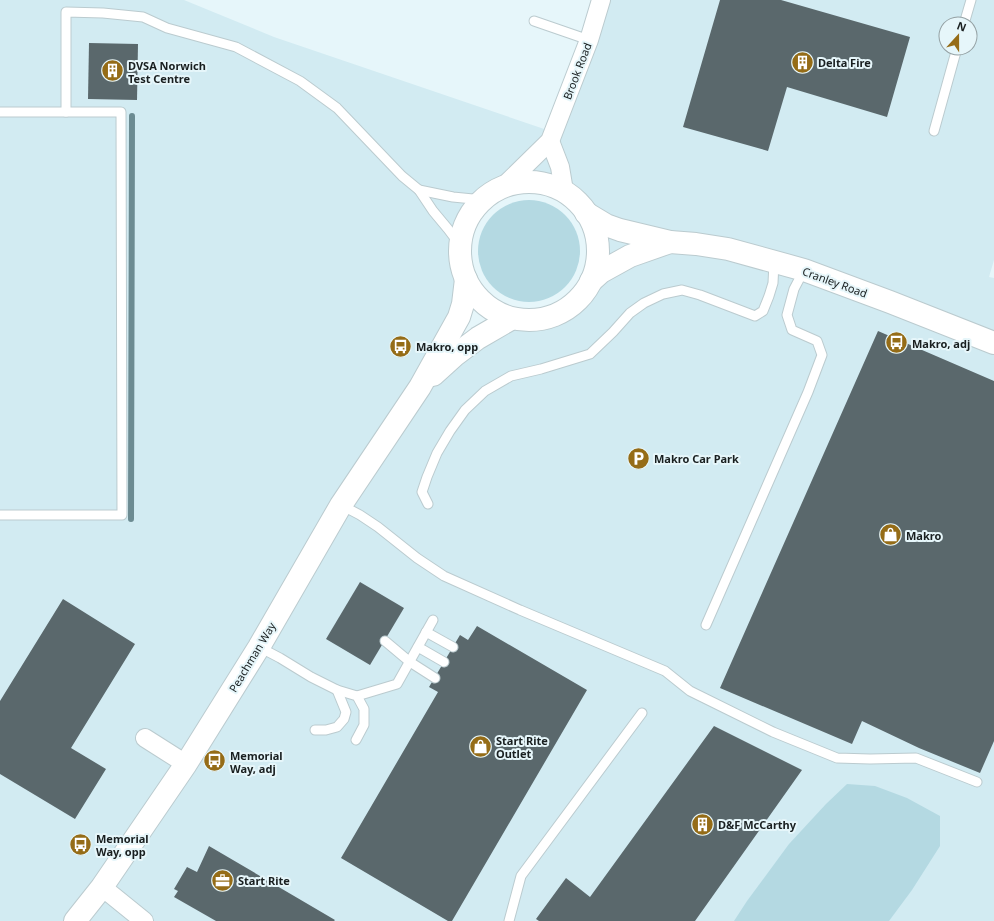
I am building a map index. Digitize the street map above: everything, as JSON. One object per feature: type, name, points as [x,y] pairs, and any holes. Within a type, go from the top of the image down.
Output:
[{"type":"street","name":"Brook Road","points":[[506,185],[550,141],[589,40],[601,0]]},
{"type":"street","points":[[550,141],[560,167],[564,191]]},
{"type":"street","name":"Peachman Way","points":[[420,387],[454,356],[478,338],[509,320],[538,319],[559,313],[568,308],[586,290],[591,281],[597,262],[596,236],[586,213],[576,201],[564,191],[550,185],[536,182],[521,182],[506,185],[483,200],[467,221],[462,233],[460,245],[461,263],[466,280],[474,294],[485,304],[509,320]]},
{"type":"street","name":"Cranley Road","points":[[586,213],[606,225],[620,230],[670,242],[728,249],[804,270],[994,343]]},
{"type":"street","name":"Cranley Road","points":[[591,281],[601,272],[630,256],[670,242]]},
{"type":"street","name":"Peachman Way","points":[[75,921],[102,887],[186,764],[259,647],[341,505],[420,387],[459,317],[463,304],[466,280]]},
{"type":"street","points":[[145,738],[186,764]]},
{"type":"street","points":[[102,887],[144,921]]},
{"type":"lane","points":[[966,16],[971,0]]},
{"type":"lane","points":[[66,112],[66,12],[103,13],[143,17],[167,28],[236,47],[300,81],[337,108],[402,176],[419,190],[433,211],[460,245]]},
{"type":"lane","points":[[534,21],[589,40]]},
{"type":"lane","points":[[934,131],[955,56]]},
{"type":"lane","points":[[0,112],[121,112],[122,514],[0,515]]},
{"type":"lane","points":[[419,190],[453,197],[483,200]]},
{"type":"lane","points":[[428,504],[422,492],[437,453],[465,410],[485,391],[510,376],[541,369],[590,354],[630,313],[644,303],[663,294],[682,290],[700,295],[755,316],[763,311],[769,296],[773,282],[774,261]]},
{"type":"lane","points":[[706,625],[808,392],[822,355],[817,341],[792,330],[787,315],[794,289],[804,270]]},
{"type":"lane","points":[[341,505],[372,523],[417,558],[444,576],[520,610],[666,671],[690,691],[773,732],[837,758],[916,758],[977,782]]},
{"type":"lane","points":[[259,647],[311,677],[337,690],[357,696],[397,684],[433,620]]},
{"type":"lane","points":[[426,632],[453,646]]},
{"type":"lane","points":[[385,641],[410,662],[435,678]]},
{"type":"lane","points":[[418,647],[444,662]]},
{"type":"lane","points":[[314,730],[326,730],[337,727],[344,720],[346,712],[337,690]]},
{"type":"lane","points":[[356,740],[364,725],[364,709],[357,696]]},
{"type":"lane","points":[[509,921],[521,876],[642,713]]},
{"type":"shaded area","points":[[0,0],[184,0],[274,37],[553,132],[602,0],[994,0],[994,260],[989,277],[994,278],[994,921],[0,921]],"holes":[[[536,182],[564,191],[586,213],[596,237],[597,262],[591,281],[576,301],[568,308],[559,313],[538,319],[509,320],[421,386],[466,279],[460,245],[467,221],[483,200],[506,185]]]},
{"type":"shaded area","points":[[529,200],[548,204],[565,215],[576,232],[580,251],[576,270],[565,287],[548,298],[529,302],[510,298],[493,287],[482,270],[478,251],[482,232],[493,215],[510,204]]},
{"type":"shaded area","points":[[847,784],[875,786],[907,798],[940,816],[940,846],[912,890],[889,921],[734,921],[789,844]]},
{"type":"building","name":"Delta Fire","points":[[720,0],[781,0],[910,37],[887,117],[787,87],[768,151],[683,127]]},
{"type":"building","name":"DVSA Norwich Test Centre","points":[[89,43],[138,44],[137,100],[88,99]]},
{"type":"building","name":"Makro","points":[[878,331],[994,381],[994,741],[980,773],[919,748],[862,721],[852,744],[720,688]]},
{"type":"building","points":[[360,582],[404,608],[370,665],[326,639]]},
{"type":"building","points":[[63,599],[135,644],[71,748],[106,769],[75,819],[0,774],[0,701]]},
{"type":"building","name":"Start Rite Outlet","points":[[477,626],[587,690],[452,921],[448,921],[341,858],[438,692],[429,687],[460,635],[468,640]]},
{"type":"building","name":"D&F McCarthy","points":[[714,726],[802,770],[695,921],[539,921],[536,919],[566,878],[590,897]]},
{"type":"building","name":"Start Rite","points":[[209,846],[335,920],[216,921],[174,897],[178,891],[174,889],[187,867],[197,872]]},
{"type":"waterway","points":[[131,519],[132,116]]},
{"type":"place","name":"Delta Fire","points":[[802,62]]},
{"type":"place","name":"DVSA Norwich Test Centre","points":[[113,71]]},
{"type":"place","name":"Makro, adj","points":[[896,343]]},
{"type":"place","name":"Makro, opp","points":[[400,346]]},
{"type":"place","name":"Makro Car Park","points":[[639,458]]},
{"type":"place","name":"Makro","points":[[891,535]]},
{"type":"place","name":"Start Rite Outlet","points":[[481,746]]},
{"type":"place","name":"Memorial Way, adj","points":[[214,761]]},
{"type":"place","name":"D&F McCarthy","points":[[703,824]]},
{"type":"place","name":"Memorial Way, opp","points":[[80,844]]},
{"type":"place","name":"Start Rite","points":[[223,880]]}]
